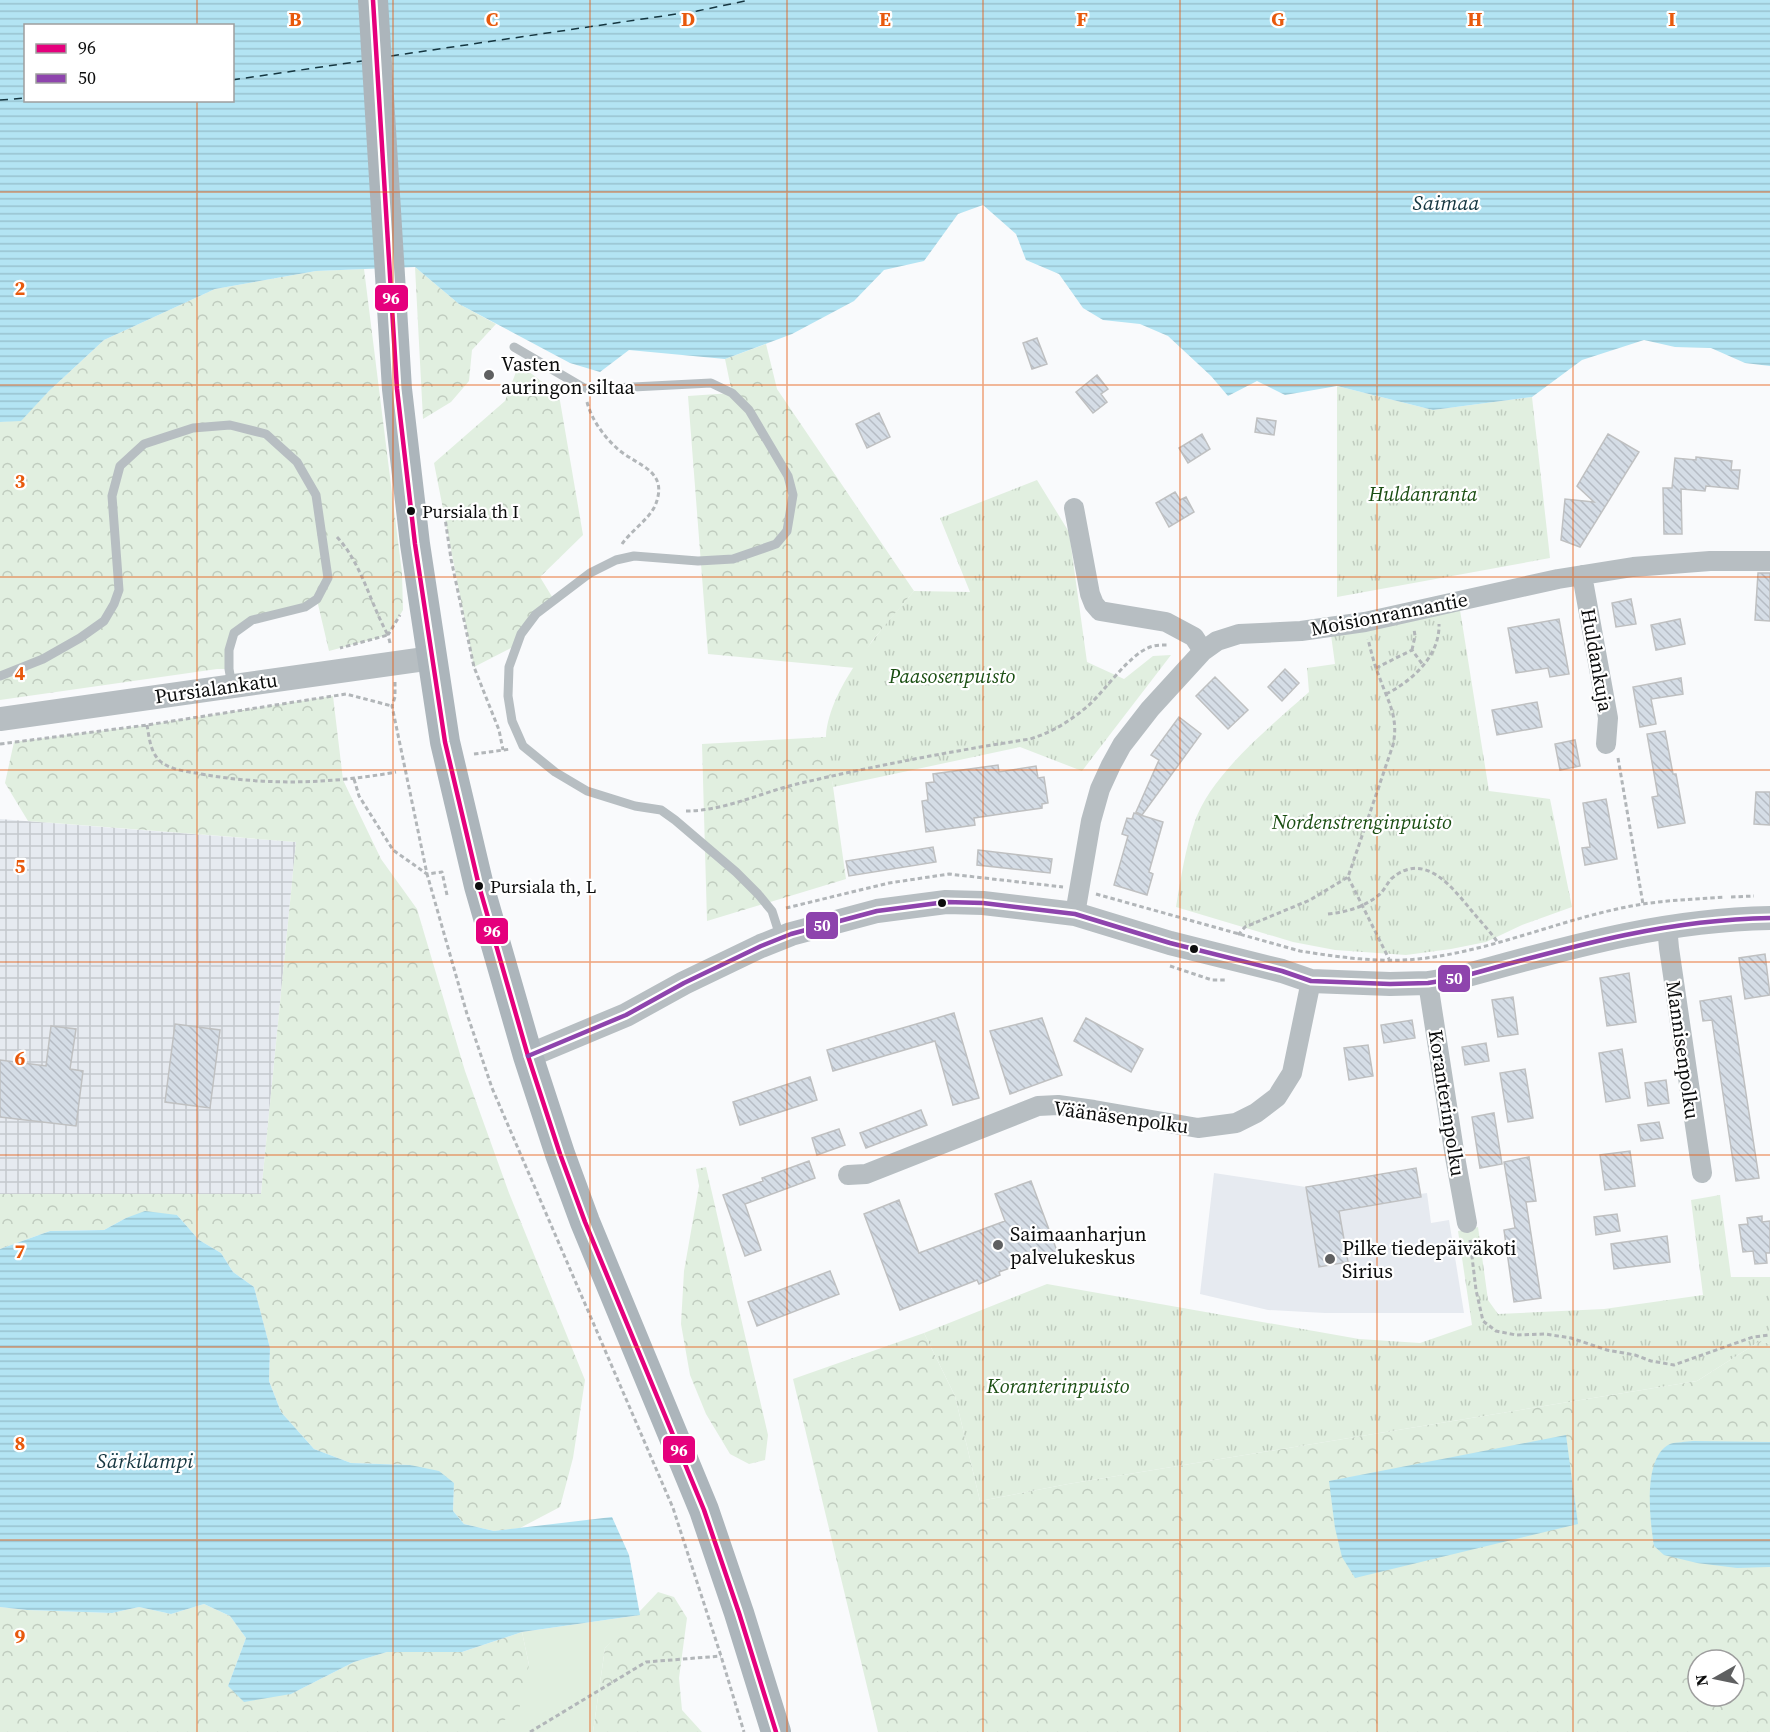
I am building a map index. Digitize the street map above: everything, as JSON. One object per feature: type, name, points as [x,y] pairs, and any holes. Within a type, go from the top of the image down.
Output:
[{"type":"main road","points":[[373,0],[397,389],[415,544],[445,742],[479,886],[528,1056],[585,1222],[704,1510],[776,1732]]},
{"type":"street","points":[[1074,508],[1090,594],[1100,611],[1166,622],[1194,637],[1203,651]]},
{"type":"street","name":"Moisionrannantie","points":[[1077,902],[1091,821],[1100,789],[1111,765],[1134,729],[1203,651],[1227,636],[1301,631],[1365,622],[1582,575],[1710,561],[1770,561]]},
{"type":"street","name":"Huldankuja","points":[[1582,575],[1608,718],[1606,744]]},
{"type":"street","name":"Pursialankatu","points":[[0,719],[432,658]]},
{"type":"street","points":[[528,1056],[626,1015],[684,982],[780,938],[859,915],[918,905],[946,902],[1077,902],[1170,943],[1282,971],[1311,981],[1390,984],[1428,983],[1453,979],[1617,935],[1667,926],[1721,920],[1770,918]]},
{"type":"street","name":"Mannisenpolku","points":[[1667,926],[1668,948],[1702,1173]]},
{"type":"street","name":"Väänäsenpolku","points":[[848,1175],[866,1174],[1038,1106],[1094,1110],[1198,1128],[1236,1123],[1256,1113],[1277,1096],[1292,1073],[1311,981]]},
{"type":"street","name":"Koranterinpolku","points":[[1428,983],[1467,1223]]},
{"type":"lane","points":[[514,347],[584,388],[594,390],[711,383],[732,393],[749,410],[788,476],[793,495],[787,531],[776,544],[759,552],[733,559],[698,561],[634,556],[616,560],[590,573],[536,614],[521,634],[509,667],[508,696],[512,721],[523,746],[555,772],[587,791],[635,806],[661,810],[736,872],[772,911],[780,938]]},
{"type":"lane","points":[[0,676],[43,659],[80,638],[104,621],[114,604],[119,590],[112,496],[120,466],[144,444],[193,428],[230,425],[266,434],[297,462],[316,495],[328,578],[317,599],[305,607],[252,620],[234,633],[229,650],[232,686]]},
{"type":"path","points":[[584,388],[589,410],[599,429],[620,451],[644,466],[658,481],[659,490],[654,507],[629,534],[619,549],[616,560]]},
{"type":"path","points":[[440,508],[445,518],[474,667],[499,730],[503,750]]},
{"type":"path","points":[[319,519],[343,544],[371,596],[378,618],[388,635],[395,663],[395,696],[392,706],[427,874],[467,1014],[492,1088],[673,1508],[744,1732]]},
{"type":"path","points":[[388,635],[403,610]]},
{"type":"path","points":[[1386,694],[1424,665],[1437,637],[1438,620]]},
{"type":"path","points":[[1238,935],[1245,927],[1310,900],[1348,877],[1394,745],[1396,731],[1394,714],[1376,668],[1365,622]]},
{"type":"path","points":[[1412,650],[1415,636],[1413,625]]},
{"type":"path","points":[[661,810],[708,810],[785,787],[880,764],[1044,735],[1077,715],[1130,662],[1148,648],[1178,644]]},
{"type":"path","points":[[1376,668],[1412,650]]},
{"type":"path","points":[[1412,650],[1424,665]]},
{"type":"path","points":[[0,744],[147,725],[346,694],[392,706]]},
{"type":"path","points":[[147,725],[152,749],[159,760],[175,769],[261,782],[354,779],[396,772]]},
{"type":"path","points":[[1606,744],[1620,760],[1643,904]]},
{"type":"path","points":[[474,754],[523,746]]},
{"type":"path","points":[[354,779],[359,796],[393,850],[427,874],[442,872],[447,894]]},
{"type":"path","points":[[1328,914],[1347,912],[1363,905],[1382,892],[1392,879],[1407,871],[1423,869],[1448,883],[1498,943]]},
{"type":"path","points":[[772,911],[898,881],[949,874],[1034,883],[1077,902],[1193,920],[1238,935],[1300,951],[1330,956],[1389,960],[1424,958],[1498,943],[1643,904],[1761,896]]},
{"type":"path","points":[[1348,877],[1389,960]]},
{"type":"path","points":[[1467,1223],[1476,1290],[1484,1321],[1496,1331],[1516,1335],[1545,1334],[1571,1338],[1607,1350],[1674,1365],[1753,1337],[1770,1335]]},
{"type":"path","points":[[530,1732],[646,1662],[721,1656]]},
{"type":"shaded area","points":[[0,819],[296,842],[261,1194],[0,1194]]},
{"type":"shaded area","name":"Pilke tiedepäiväkoti Sirius","points":[[1416,1168],[1420,1194],[1427,1193],[1431,1223],[1449,1220],[1464,1313],[1325,1313],[1268,1310],[1200,1294],[1214,1173],[1306,1187]]},
{"type":"green space","points":[[415,267],[459,304],[496,324],[472,350],[469,381],[451,402],[423,419]]},
{"type":"green space","points":[[364,269],[402,573],[403,610],[388,635],[329,651],[317,600],[252,620],[234,633],[229,669],[0,700],[0,422],[21,420],[104,340],[215,289],[316,271]]},
{"type":"green space","points":[[766,344],[777,389],[914,591],[872,641],[855,668],[708,654],[688,396],[732,393],[725,359]]},
{"type":"green space","points":[[519,364],[559,395],[583,535],[540,577],[554,600],[536,614],[517,645],[474,667],[434,463],[505,401]]},
{"type":"green space","name":"Huldanranta","points":[[1337,386],[1433,410],[1532,397],[1550,558],[1337,597]]},
{"type":"green space","name":"Paasosenpuisto","points":[[1037,480],[1069,532],[1087,662],[1124,679],[1153,656],[1171,655],[1082,771],[1020,747],[833,787],[826,742],[830,717],[847,678],[873,640],[914,591],[970,592],[940,518]]},
{"type":"green space","name":"Nordenstrenginpuisto","points":[[1460,610],[1489,791],[1550,799],[1572,907],[1522,925],[1486,942],[1406,955],[1335,950],[1293,942],[1176,907],[1189,842],[1203,803],[1244,751],[1309,692],[1307,668],[1335,664],[1331,635]]},
{"type":"green space","points":[[333,696],[343,780],[381,859],[417,909],[465,1071],[509,1193],[585,1380],[573,1458],[560,1507],[520,1528],[494,1531],[464,1524],[453,1511],[454,1483],[410,1465],[351,1463],[314,1449],[281,1412],[269,1381],[270,1348],[254,1287],[233,1272],[221,1253],[199,1240],[177,1215],[126,1218],[104,1230],[50,1231],[0,1249],[0,1194],[261,1194],[296,842],[28,821],[5,783],[14,742],[147,725]]},
{"type":"green space","points":[[826,737],[846,879],[707,921],[702,744]]},
{"type":"green space","points":[[706,1167],[768,1435],[765,1460],[749,1464],[730,1454],[706,1414],[690,1375],[681,1324],[684,1271],[699,1186],[696,1169]]},
{"type":"green space","name":"Koranterinpuisto","points":[[1720,1195],[1731,1277],[1770,1277],[1770,1344],[1760,1341],[1697,1381],[1068,1484],[980,1501],[955,1396],[924,1333],[1047,1284],[1359,1339],[1420,1343],[1472,1325],[1458,1231],[1478,1227],[1488,1300],[1498,1314],[1604,1309],[1703,1295],[1691,1200]]},
{"type":"green space","points":[[924,1333],[955,1396],[980,1501],[1068,1484],[1697,1381],[1760,1341],[1770,1344],[1770,1732],[878,1732],[793,1379]]},
{"type":"green space","points":[[658,1592],[674,1597],[687,1618],[679,1678],[682,1710],[702,1732],[593,1732],[605,1648]]},
{"type":"green space","points":[[204,1604],[230,1616],[246,1638],[228,1686],[291,1694],[354,1662],[387,1652],[462,1652],[522,1632],[529,1665],[519,1710],[487,1732],[0,1732],[0,1607],[112,1613],[139,1607],[171,1614]]},
{"type":"green space","points":[[640,1615],[605,1648],[593,1732],[487,1732],[529,1665],[522,1632]]},
{"type":"water","name":"Saimaa","points":[[0,0],[1770,0],[1770,366],[1745,363],[1711,348],[1675,347],[1644,340],[1582,360],[1532,397],[1433,410],[1337,386],[1285,395],[1257,381],[1228,396],[1211,376],[1168,336],[1140,324],[1103,320],[1083,308],[1059,274],[1026,260],[1016,234],[983,205],[958,214],[924,261],[884,270],[854,301],[792,334],[725,359],[629,350],[600,372],[570,363],[459,304],[415,267],[316,271],[215,289],[104,340],[49,391],[21,421],[0,422]]},
{"type":"water","name":"Särkilampi","points":[[145,1211],[177,1215],[199,1240],[221,1253],[233,1272],[254,1287],[270,1348],[269,1381],[281,1412],[314,1449],[351,1463],[410,1465],[439,1471],[454,1483],[453,1511],[464,1524],[494,1531],[612,1517],[629,1555],[640,1615],[522,1632],[462,1652],[387,1652],[354,1662],[291,1694],[244,1702],[228,1686],[246,1638],[230,1616],[204,1604],[171,1614],[139,1607],[112,1613],[0,1607],[0,1249],[50,1231],[104,1230]]},
{"type":"water","points":[[1566,1435],[1578,1524],[1355,1578],[1342,1557],[1335,1528],[1329,1481]]},
{"type":"water","points":[[1693,1441],[1770,1442],[1770,1567],[1737,1568],[1697,1563],[1664,1555],[1654,1546],[1650,1490],[1655,1462],[1661,1451],[1670,1444]]},
{"type":"building","points":[[1037,338],[1047,364],[1032,369],[1023,343]]},
{"type":"building","points":[[1097,375],[1108,389],[1101,394],[1107,402],[1093,413],[1076,392]]},
{"type":"building","points":[[879,413],[890,437],[867,448],[856,424]]},
{"type":"building","points":[[1257,418],[1276,421],[1274,435],[1255,432]]},
{"type":"building","points":[[1202,434],[1210,449],[1188,463],[1179,448]]},
{"type":"building","points":[[1608,434],[1639,452],[1580,547],[1561,540],[1565,499],[1594,502],[1577,486]]},
{"type":"building","points":[[1696,457],[1732,461],[1731,470],[1740,470],[1738,489],[1706,486],[1705,491],[1681,489],[1682,534],[1664,534],[1663,488],[1672,488],[1675,458],[1696,460]]},
{"type":"building","points":[[1175,492],[1180,500],[1186,497],[1194,512],[1169,527],[1156,503]]},
{"type":"building","points":[[1758,573],[1770,573],[1770,621],[1755,620]]},
{"type":"building","points":[[1631,599],[1636,624],[1616,627],[1612,603]]},
{"type":"building","points":[[1559,619],[1569,674],[1550,677],[1548,668],[1516,673],[1508,628]]},
{"type":"building","points":[[1680,619],[1685,644],[1656,650],[1651,625]]},
{"type":"building","points":[[1285,669],[1299,683],[1282,701],[1268,687]]},
{"type":"building","points":[[1215,677],[1248,710],[1228,729],[1196,696]]},
{"type":"building","points":[[1681,678],[1683,694],[1651,699],[1656,724],[1640,727],[1633,687]]},
{"type":"building","points":[[1537,702],[1542,727],[1497,735],[1492,710]]},
{"type":"building","points":[[1179,717],[1201,734],[1142,815],[1136,812],[1159,760],[1151,755]]},
{"type":"building","points":[[1665,731],[1685,823],[1658,828],[1652,797],[1658,796],[1647,734]]},
{"type":"building","points":[[1575,740],[1580,766],[1560,770],[1555,744]]},
{"type":"building","points":[[998,765],[999,772],[1036,766],[1038,778],[1044,777],[1048,803],[1042,804],[1042,808],[974,818],[975,825],[926,832],[922,801],[928,800],[926,783],[934,782],[933,774]]},
{"type":"building","points":[[1756,792],[1770,792],[1770,825],[1754,824]]},
{"type":"building","points":[[1606,799],[1617,859],[1585,865],[1582,848],[1590,847],[1583,803]]},
{"type":"building","points":[[1134,813],[1163,822],[1149,872],[1153,874],[1147,895],[1114,885],[1128,836],[1122,834],[1127,818],[1132,819]]},
{"type":"building","points":[[933,847],[936,862],[849,876],[846,861]]},
{"type":"building","points":[[978,850],[1052,859],[1050,873],[977,865]]},
{"type":"building","points":[[1765,954],[1770,995],[1745,999],[1739,958]]},
{"type":"building","points":[[1629,973],[1636,1022],[1607,1026],[1600,978]]},
{"type":"building","points":[[1731,996],[1759,1178],[1736,1181],[1712,1020],[1703,1021],[1700,1001]]},
{"type":"building","points":[[1513,997],[1518,1034],[1498,1037],[1492,1000]]},
{"type":"building","points":[[954,1013],[979,1098],[953,1105],[935,1041],[833,1071],[827,1050]]},
{"type":"building","points":[[1042,1018],[1062,1075],[1010,1094],[990,1031]]},
{"type":"building","points":[[1086,1018],[1143,1049],[1131,1072],[1074,1041]]},
{"type":"building","points":[[1412,1020],[1415,1038],[1384,1043],[1381,1025]]},
{"type":"building","points":[[175,1024],[220,1030],[210,1108],[165,1102]]},
{"type":"building","points":[[51,1026],[76,1029],[70,1069],[83,1071],[76,1126],[0,1117],[0,1060],[46,1066]]},
{"type":"building","points":[[1486,1043],[1489,1061],[1465,1065],[1462,1047]]},
{"type":"building","points":[[1368,1045],[1373,1076],[1349,1080],[1344,1048]]},
{"type":"building","points":[[1622,1049],[1630,1098],[1606,1102],[1599,1053]]},
{"type":"building","points":[[1525,1069],[1533,1118],[1508,1122],[1500,1073]]},
{"type":"building","points":[[810,1077],[817,1100],[740,1125],[733,1102]]},
{"type":"building","points":[[1666,1080],[1669,1103],[1648,1106],[1645,1083]]},
{"type":"building","points":[[921,1110],[927,1125],[866,1148],[860,1133]]},
{"type":"building","points":[[1494,1113],[1502,1164],[1480,1168],[1472,1117]]},
{"type":"building","points":[[1659,1122],[1663,1138],[1641,1141],[1638,1125]]},
{"type":"building","points":[[839,1129],[845,1145],[817,1155],[812,1138]]},
{"type":"building","points":[[1630,1151],[1635,1186],[1605,1190],[1600,1155]]},
{"type":"building","points":[[1529,1157],[1536,1201],[1526,1202],[1541,1298],[1514,1302],[1504,1230],[1515,1228],[1504,1162]]},
{"type":"building","points":[[809,1161],[815,1178],[745,1204],[761,1250],[745,1256],[723,1195]]},
{"type":"building","points":[[1416,1168],[1421,1197],[1339,1211],[1348,1262],[1319,1267],[1306,1187]]},
{"type":"building","name":"Saimaanharjun palvelukeskus","points":[[1031,1181],[1057,1251],[999,1272],[1000,1275],[979,1284],[977,1280],[900,1310],[864,1214],[899,1200],[919,1253],[1005,1221],[995,1194]]},
{"type":"building","points":[[1617,1214],[1620,1231],[1596,1235],[1594,1217]]},
{"type":"building","points":[[1762,1216],[1762,1222],[1770,1221],[1770,1253],[1766,1253],[1767,1263],[1755,1264],[1753,1251],[1743,1252],[1739,1225],[1748,1224],[1747,1218]]},
{"type":"building","points":[[1667,1236],[1670,1262],[1614,1269],[1611,1244]]},
{"type":"building","points":[[830,1271],[839,1294],[757,1326],[748,1302]]},
{"type":"ferry route","points":[[391,56],[697,11],[750,0]]},
{"type":"ferry route","points":[[234,80],[362,61]]},
{"type":"ferry route","points":[[0,100],[24,98]]},
{"type":"transit line","name":"96","points":[[373,0],[397,389],[415,544],[445,742],[479,886],[528,1056],[560,1154],[585,1222],[704,1510],[776,1732]]},
{"type":"transit line","name":"50","points":[[528,1056],[626,1015],[684,983],[791,934],[877,911],[946,902],[983,903],[1075,914],[1170,943],[1282,971],[1311,981],[1390,984],[1428,983],[1453,979],[1609,938],[1688,924],[1770,918]]},
{"type":"place","name":"Vasten auringon siltaa","points":[[489,375]]},
{"type":"place","name":"Pursiala th I","points":[[411,511]]},
{"type":"place","name":"Pursiala th, L","points":[[479,886]]},
{"type":"place","name":"Saimaanharjun palvelukeskus","points":[[998,1245]]},
{"type":"place","name":"Pilke tiedepäiväkoti Sirius","points":[[1330,1259]]}]
